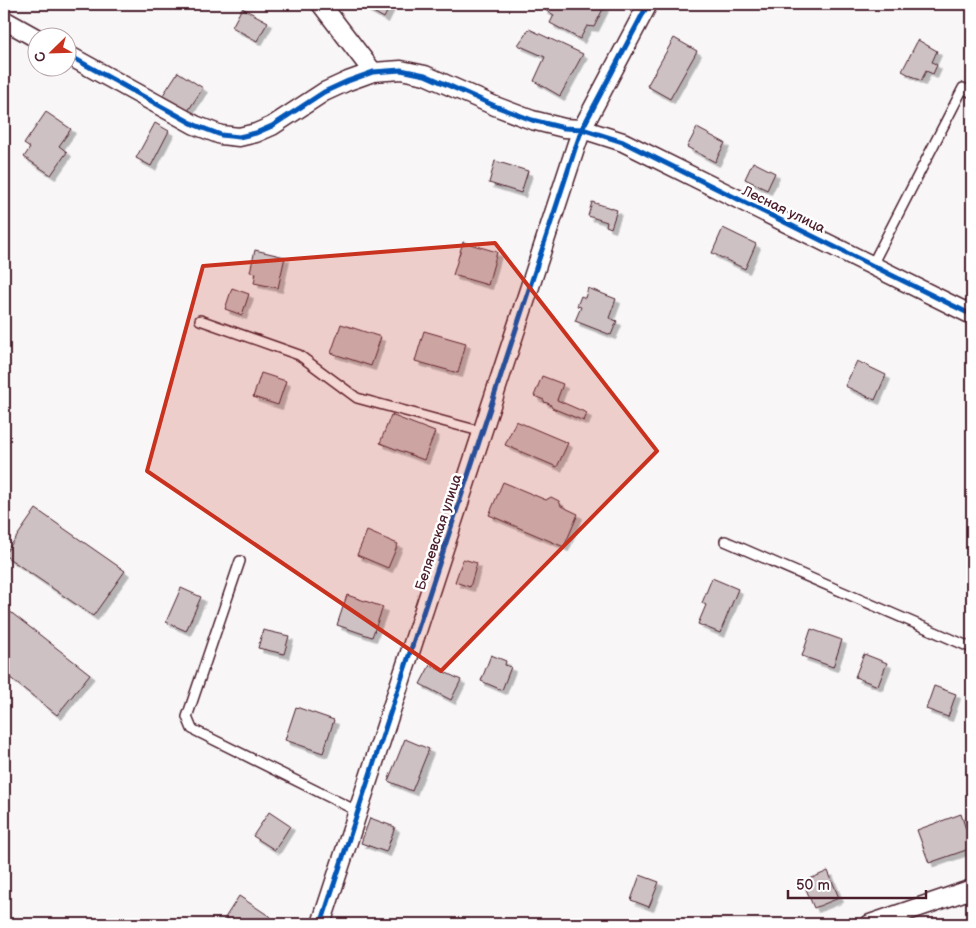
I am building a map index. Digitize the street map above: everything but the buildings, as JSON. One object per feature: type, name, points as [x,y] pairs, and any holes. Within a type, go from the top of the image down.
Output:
[{"type":"street","points":[[320,4],[373,72]]},
{"type":"street","points":[[582,129],[648,4]]},
{"type":"street","points":[[4,20],[28,33]]},
{"type":"street","name":"Лесная улица","points":[[78,61],[195,126],[221,135],[239,137],[256,133],[272,126],[324,92],[373,72],[401,70],[425,74],[494,106],[532,120],[564,128],[582,129],[623,142],[972,315]]},
{"type":"street","name":"Беляевская улица","points":[[321,924],[582,129]]},
{"type":"street","points":[[870,924],[972,891]]},
{"type":"lane","points":[[872,265],[963,88],[972,93]]},
{"type":"lane","points":[[200,320],[299,354],[357,398],[482,432]]},
{"type":"lane","points":[[725,541],[972,648]]},
{"type":"lane","points":[[240,561],[187,717],[192,729],[359,812]]},
{"type":"highlighted area","points":[[495,243],[657,451],[441,671],[147,471],[203,266]]},
{"type":"cycle path","points":[[321,924],[582,129],[648,4]]},
{"type":"cycle path","points":[[78,61],[195,125],[221,135],[239,137],[256,133],[272,126],[324,92],[373,72],[401,70],[425,75],[532,120],[564,128],[582,129],[623,142],[972,315]]}]
